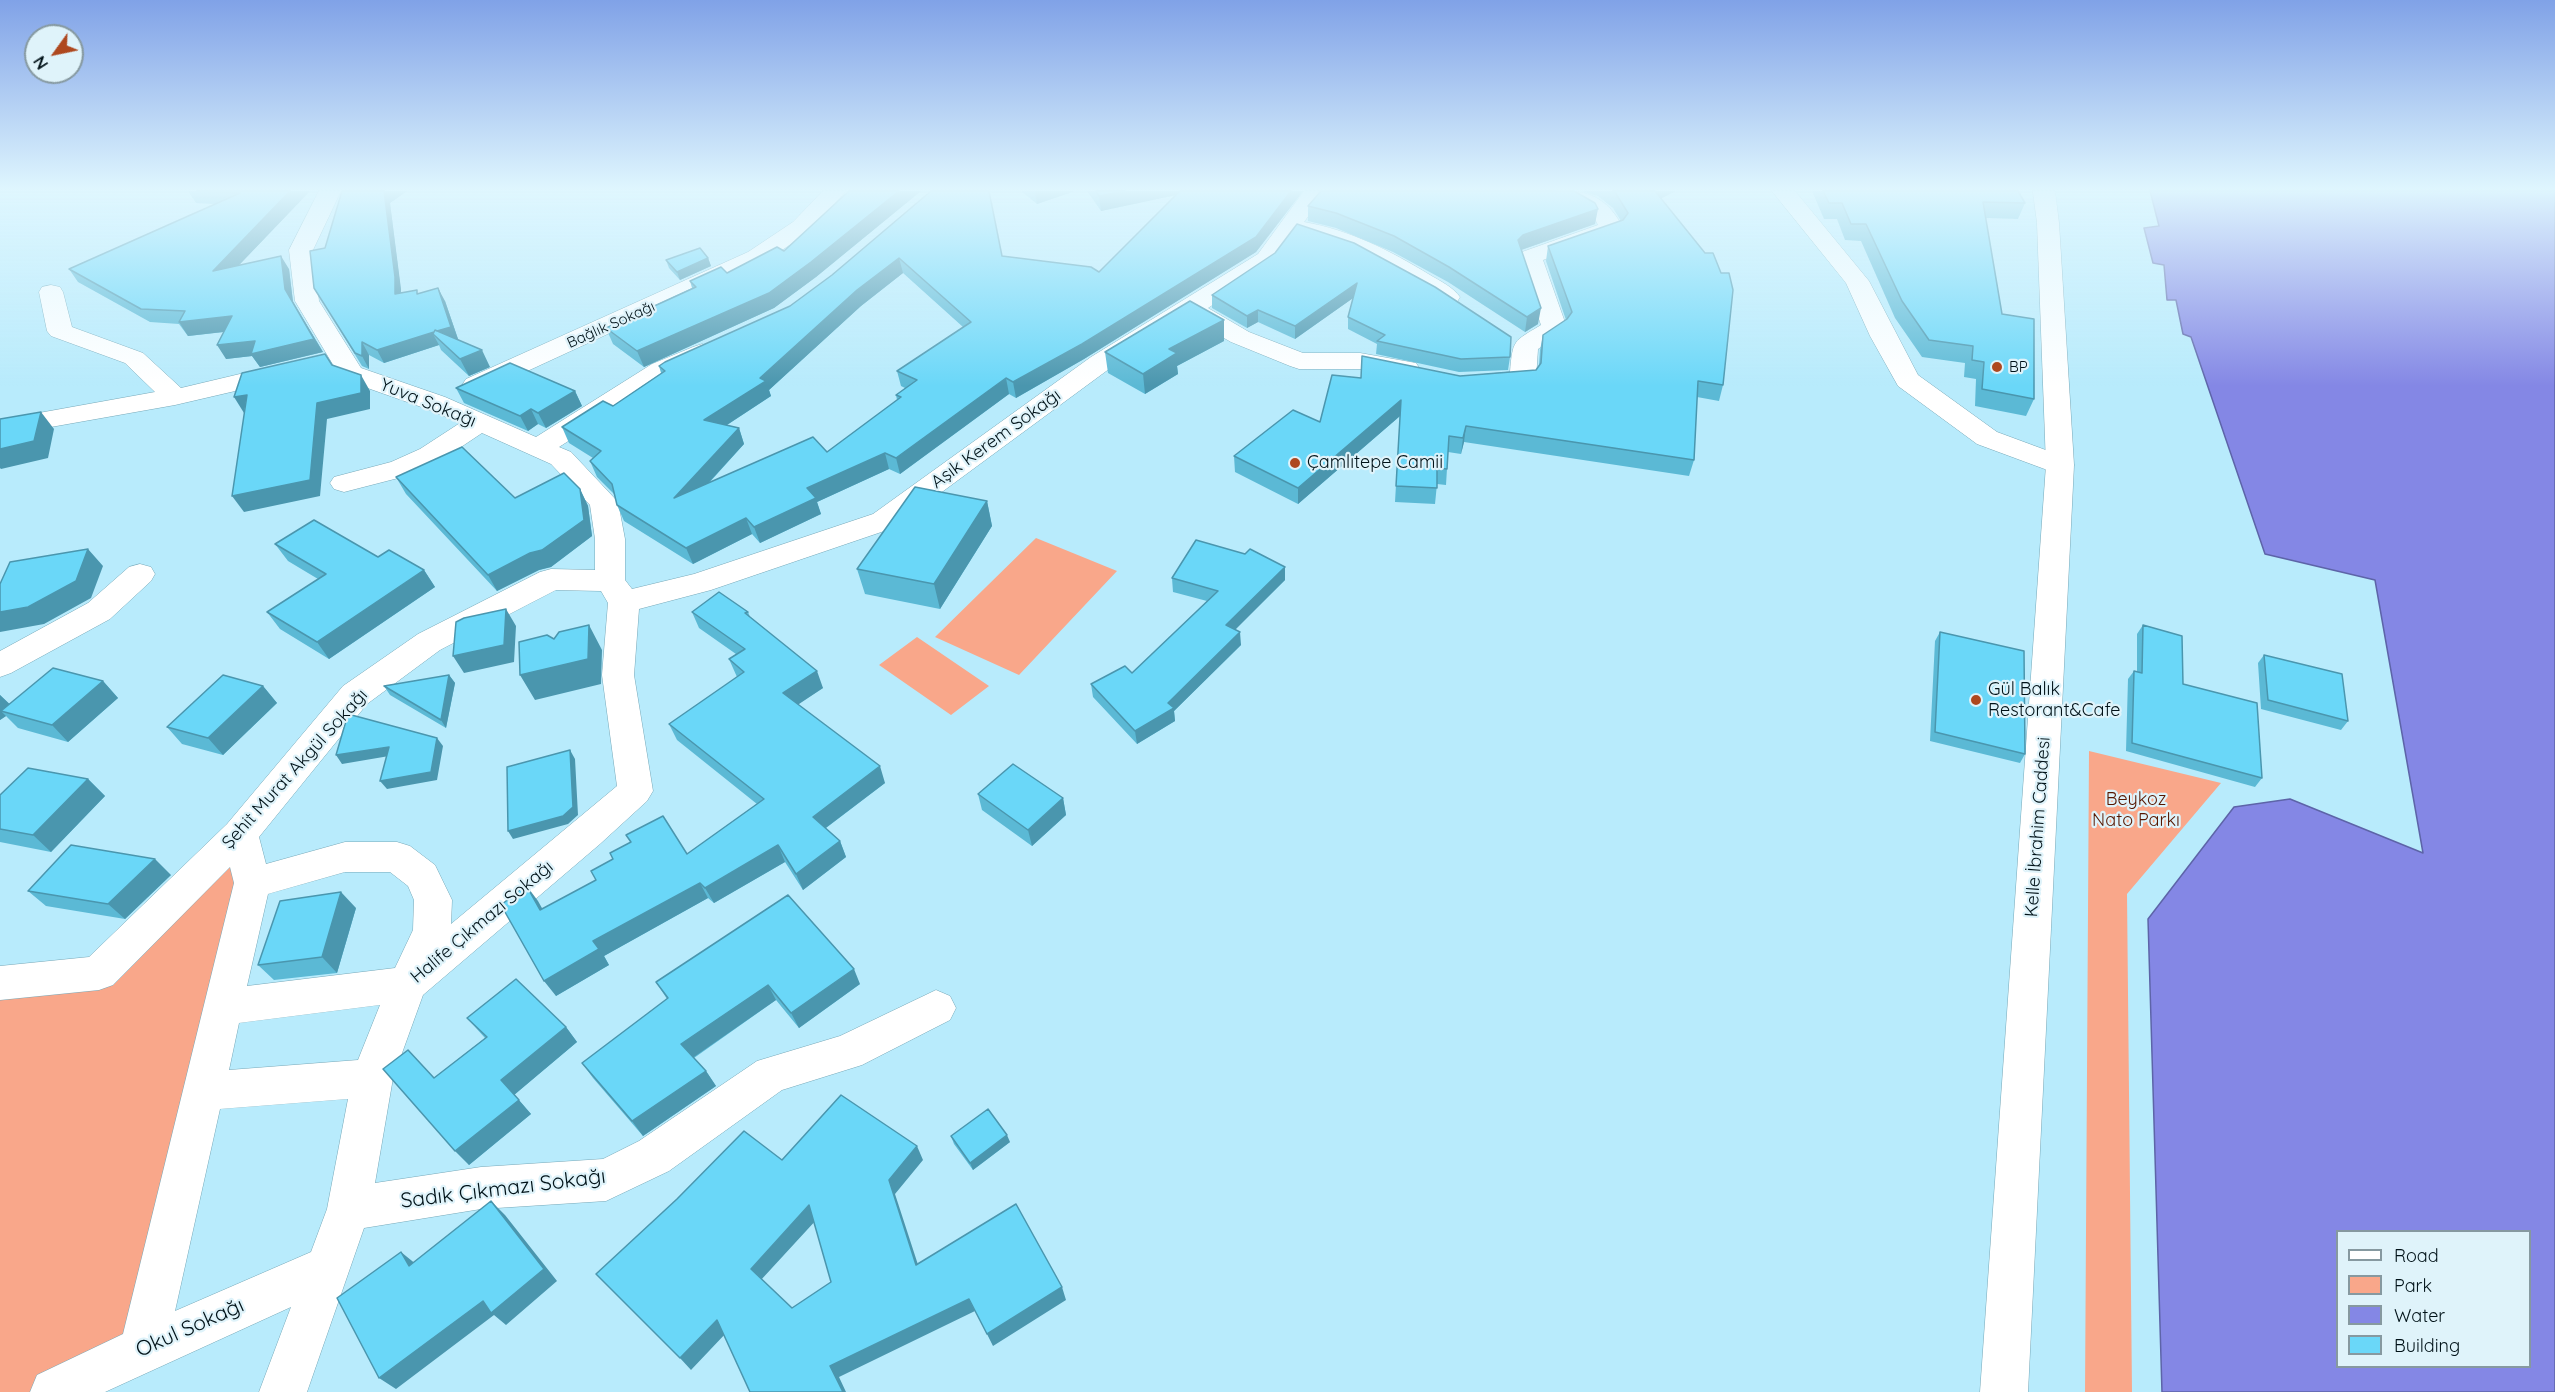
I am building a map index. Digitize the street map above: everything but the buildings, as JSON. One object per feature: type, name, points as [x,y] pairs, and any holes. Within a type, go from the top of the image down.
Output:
[{"type":"street","name":"Yuva Sokağı","points":[[302,256],[307,301],[323,362],[435,403],[561,458],[604,502],[617,592]]},
{"type":"street","name":"Bağlık Sokağı","points":[[435,403],[758,256]]},
{"type":"street","name":"Aşık Kerem Sokağı","points":[[617,592],[700,584],[883,521],[1100,363],[1191,308],[1268,256]]},
{"type":"street","points":[[1379,256],[1468,310]]},
{"type":"street","points":[[1459,382],[1524,379],[1515,340],[1554,328],[1530,257],[1533,256]]},
{"type":"street","points":[[1836,256],[1857,281],[1907,380],[1987,438],[2060,465]]},
{"type":"street","name":"Kelle İbrahim Caddesi","points":[[2004,1392],[2060,465],[2050,256]]},
{"type":"street","points":[[51,292],[60,331],[134,358],[175,397]]},
{"type":"street","points":[[1191,308],[1240,338],[1299,361],[1360,361],[1426,374]]},
{"type":"street","points":[[538,448],[661,370],[723,343]]},
{"type":"street","points":[[0,428],[175,397],[323,362]]},
{"type":"street","points":[[344,483],[400,469],[430,455],[479,423]]},
{"type":"street","points":[[0,665],[99,611],[140,574]]},
{"type":"street","name":"Şehit Murat Akgül Sokağı","points":[[0,983],[99,973],[240,834],[355,695],[429,642],[551,579],[617,592]]},
{"type":"street","name":"Halife Çıkmazı Sokağı","points":[[283,1392],[349,1209],[372,1078],[406,984],[635,791],[618,675],[617,592]]},
{"type":"street","points":[[143,1349],[252,883],[240,834]]},
{"type":"street","points":[[223,1007],[406,984],[432,930],[433,900],[422,876],[397,856],[345,857],[252,883]]},
{"type":"street","name":"Sadık Çıkmazı Sokağı","points":[[349,1209],[481,1188],[606,1180],[654,1156],[771,1074],[849,1052],[936,1008]]},
{"type":"street","points":[[203,1091],[372,1078]]},
{"type":"street","name":"Okul Sokağı","points":[[54,1392],[143,1349],[327,1268]]},
{"type":"green space","points":[[1036,538],[1117,571],[1019,675],[935,637]]},
{"type":"green space","points":[[917,637],[989,686],[951,715],[879,665]]},
{"type":"green space","name":"Beykoz Nato Parkı","points":[[2089,751],[2221,783],[2127,894],[2132,1392],[2085,1392]]},
{"type":"green space","points":[[234,855],[241,887],[131,1344],[32,1392],[0,1392],[0,987],[101,977]]},
{"type":"water","points":[[2151,256],[2555,256],[2555,1392],[2162,1392],[2148,919],[2234,807],[2290,799],[2423,853],[2375,580],[2265,554],[2191,337],[2183,334],[2176,300],[2167,300],[2164,265],[2153,263]]},
{"type":"place","name":"BP","points":[[1997,367]]},
{"type":"place","name":"Çamlıtepe Camii","points":[[1295,463]]},
{"type":"place","name":"Gül Balık Restorant&Cafe","points":[[1976,700]]}]
